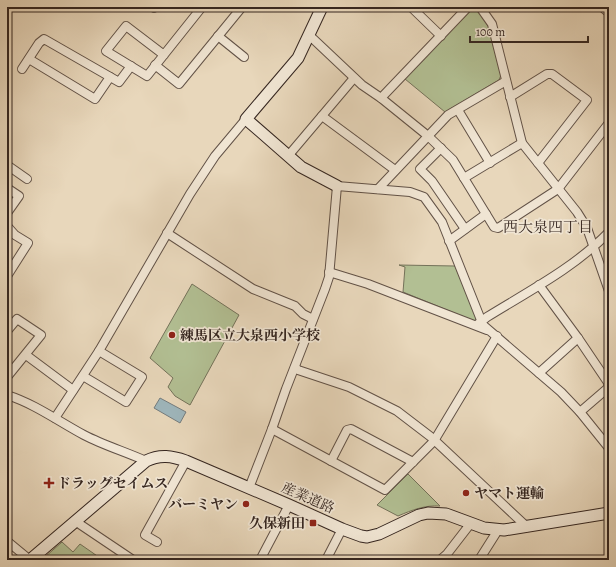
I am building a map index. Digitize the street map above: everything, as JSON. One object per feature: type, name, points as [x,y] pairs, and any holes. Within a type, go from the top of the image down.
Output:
[{"type":"street","points":[[164,55],[126,26],[106,51],[147,76],[155,65],[164,55],[202,7]]},
{"type":"street","points":[[155,65],[179,84],[242,7]]},
{"type":"street","points":[[55,418],[99,351],[190,194],[215,156],[298,58],[322,7]]},
{"type":"street","points":[[411,7],[441,36]]},
{"type":"street","points":[[381,98],[468,7]]},
{"type":"street","points":[[480,7],[492,24],[522,143],[578,212],[587,228],[609,292]]},
{"type":"street","points":[[602,7],[609,13]]},
{"type":"street","points":[[309,35],[362,85],[381,98],[428,136],[453,160],[494,227],[498,228],[517,217],[558,189],[609,123]]},
{"type":"street","points":[[218,36],[244,57]]},
{"type":"street","points":[[22,69],[39,43],[44,39],[119,82],[131,66]]},
{"type":"street","points":[[29,58],[95,99],[110,77]]},
{"type":"street","points":[[510,97],[547,74],[552,74],[587,100],[538,163]]},
{"type":"street","points":[[288,156],[354,78]]},
{"type":"street","points":[[378,189],[448,115],[506,81]]},
{"type":"street","points":[[458,110],[490,163]]},
{"type":"street","points":[[322,116],[395,170]]},
{"type":"street","points":[[246,119],[307,171],[337,186],[410,192],[423,196],[442,222],[479,323]]},
{"type":"street","points":[[464,178],[522,143]]},
{"type":"street","points":[[441,148],[420,169],[432,181],[465,229]]},
{"type":"street","points":[[7,165],[26,179]]},
{"type":"street","points":[[249,488],[294,367],[326,289],[337,186]]},
{"type":"street","points":[[7,188],[19,196],[7,213]]},
{"type":"street","points":[[449,241],[486,214]]},
{"type":"street","points":[[7,226],[15,235],[28,243],[7,276]]},
{"type":"street","points":[[479,323],[573,264],[594,248],[609,232]]},
{"type":"street","points":[[167,233],[253,289],[295,306],[303,314],[313,319]]},
{"type":"street","points":[[329,272],[479,323],[540,372],[561,392],[580,412],[609,448]]},
{"type":"street","points":[[539,285],[578,338],[609,386],[580,412]]},
{"type":"street","points":[[7,331],[17,319],[41,335],[7,377]]},
{"type":"street","points":[[272,429],[385,490],[434,441],[497,336]]},
{"type":"street","points":[[540,372],[578,338]]},
{"type":"street","points":[[83,376],[126,402],[142,376],[99,351]]},
{"type":"street","points":[[26,355],[72,390]]},
{"type":"street","points":[[294,367],[298,370],[349,387],[397,411],[434,441],[527,527]]},
{"type":"street","points":[[8,397],[25,401],[85,435],[146,460]]},
{"type":"street","points":[[331,461],[347,430],[351,429],[413,462]]},
{"type":"street","name":"産業道路","points":[[30,560],[146,460],[154,457],[166,456],[186,462],[361,536],[373,536],[419,515],[428,513],[446,514],[484,528],[512,530],[609,513]]},
{"type":"street","points":[[158,542],[146,535],[186,462]]},
{"type":"street","points":[[260,560],[289,505]]},
{"type":"street","points":[[75,521],[133,560]]},
{"type":"street","points":[[440,560],[447,554],[471,523]]},
{"type":"street","points":[[326,560],[342,529]]},
{"type":"street","points":[[479,560],[498,530]]},
{"type":"street","points":[[7,541],[30,560]]},
{"type":"green space","points":[[473,8],[477,8],[488,26],[501,75],[499,80],[445,112],[405,79]]},
{"type":"green space","points":[[399,265],[455,266],[477,319],[474,321],[403,292],[405,267]]},
{"type":"green space","points":[[192,284],[239,315],[190,405],[175,396],[168,387],[173,378],[150,358]]},
{"type":"green space","points":[[408,474],[440,506],[419,508],[398,516],[377,505]]},
{"type":"green space","points":[[62,542],[73,552],[80,544],[103,560],[48,560],[45,557]]},
{"type":"water","points":[[160,398],[186,412],[180,423],[154,408]]},
{"type":"place","name":"練馬区立大泉西小学校","points":[[172,335]]},
{"type":"place","name":"ドラッグセイムス","points":[[49,483]]},
{"type":"place","name":"ヤマト運輸","points":[[466,493]]},
{"type":"place","name":"バーミヤン","points":[[246,504]]},
{"type":"place","name":"久保新田","points":[[313,523]]},
{"type":"district","name":"西大泉四丁目","points":[[548,227]]}]
